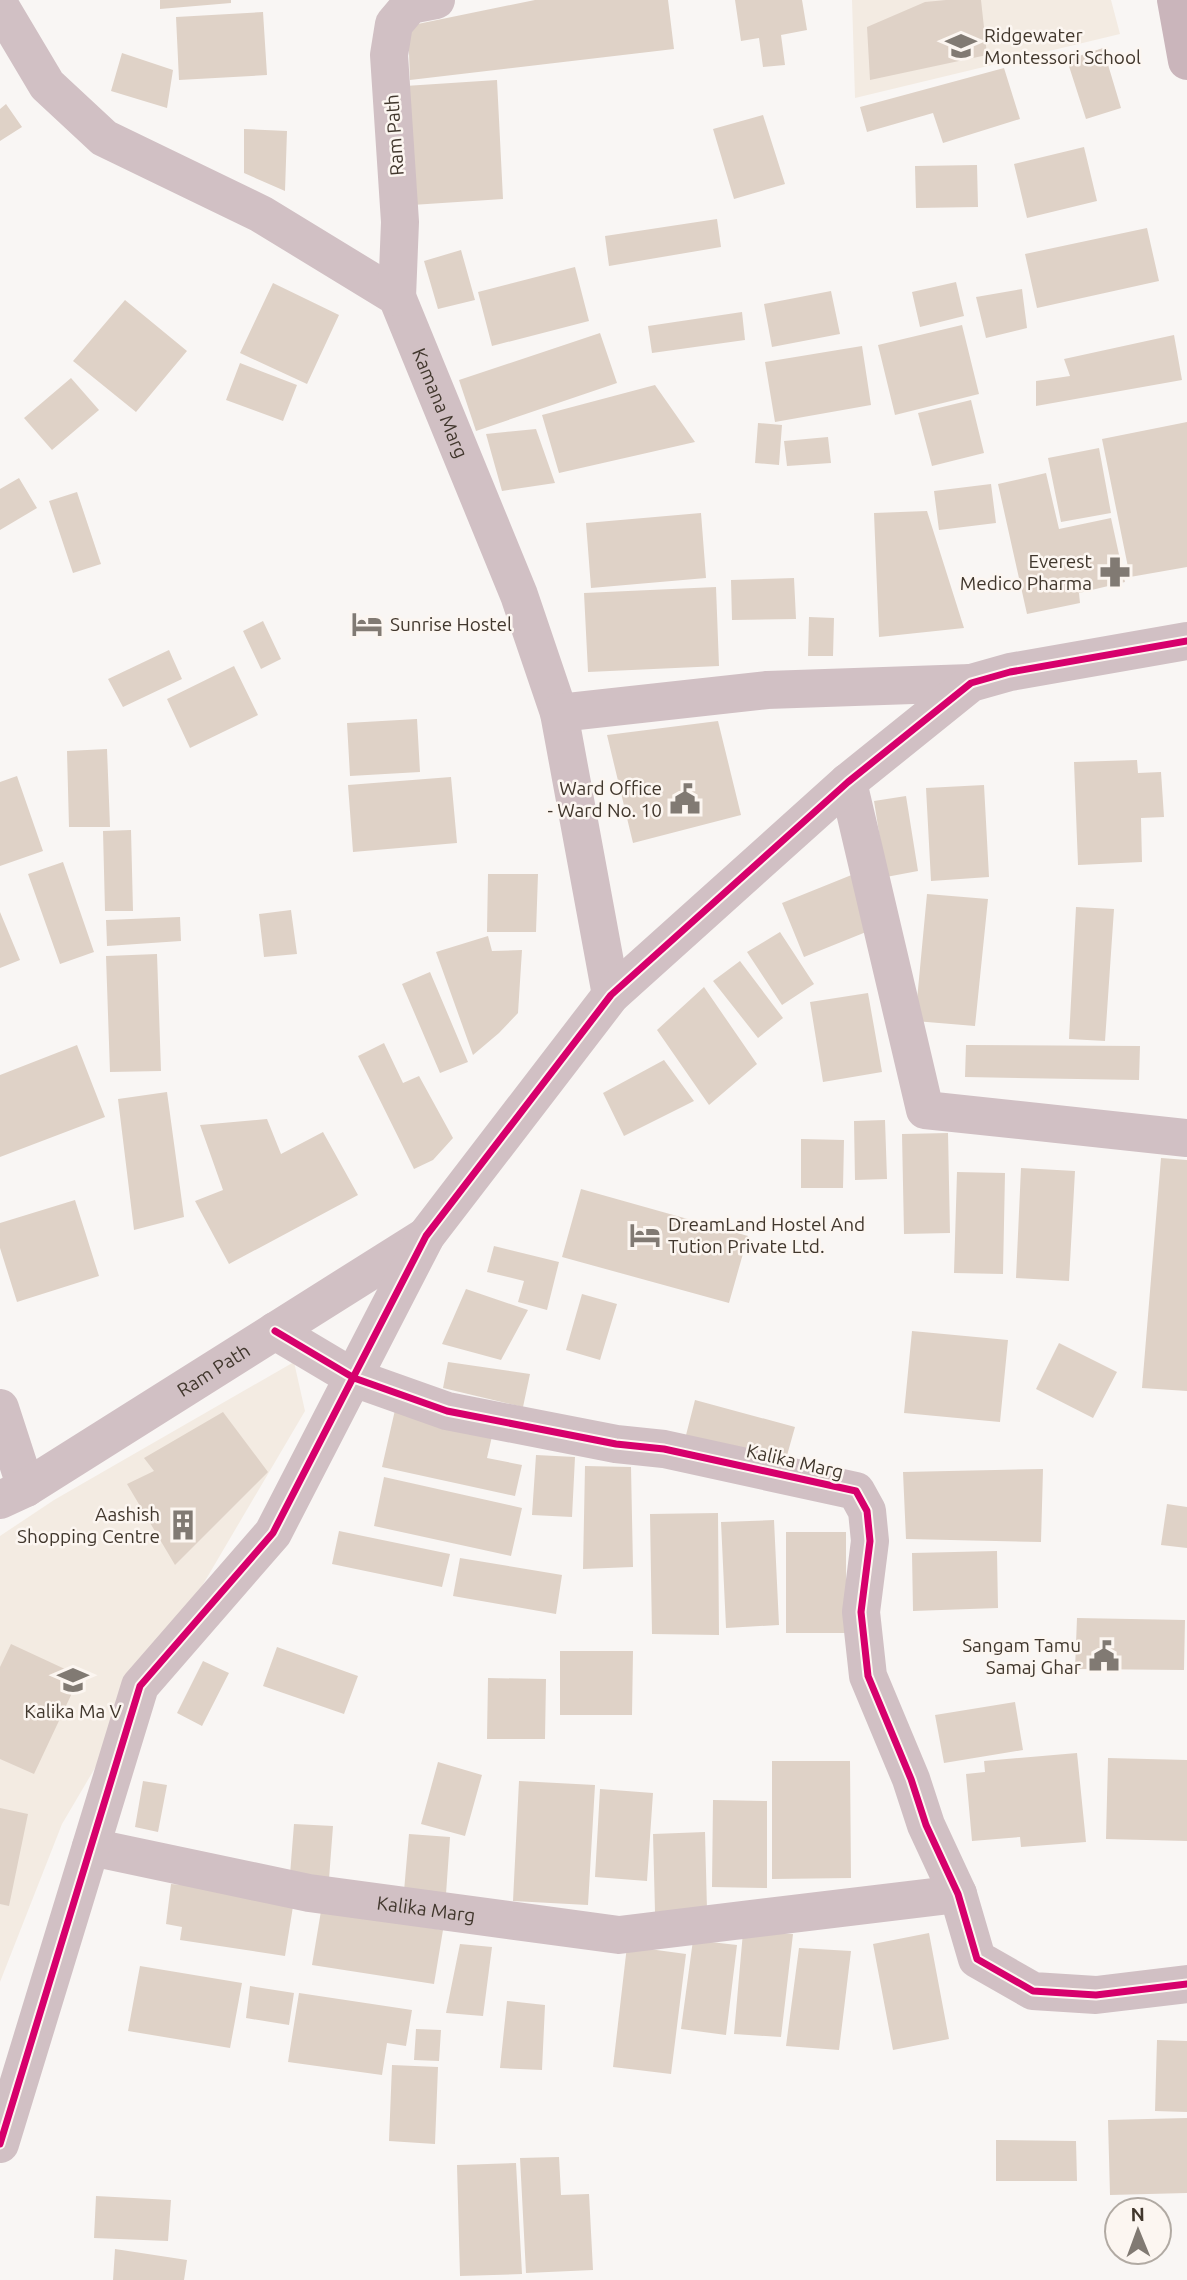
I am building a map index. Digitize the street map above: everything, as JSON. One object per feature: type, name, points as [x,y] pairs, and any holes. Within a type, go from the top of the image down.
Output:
[{"type":"main road","points":[[1176,0],[1187,61]]},
{"type":"street","name":"Ram Path","points":[[397,297],[400,222],[389,55],[394,24],[410,5],[436,0]]},
{"type":"street","points":[[0,6],[47,85],[104,138],[261,214],[397,297]]},
{"type":"street","name":"Kamana Marg","points":[[397,297],[519,595],[559,713],[611,995]]},
{"type":"street","points":[[559,713],[767,691],[971,683],[1010,672],[1187,641]]},
{"type":"street","points":[[0,2144],[141,1686],[273,1533],[426,1236],[611,995],[848,782],[971,683]]},
{"type":"street","points":[[848,782],[925,1110],[1187,1139]]},
{"type":"street","name":"Ram Path","points":[[13,1494],[426,1236]]},
{"type":"street","points":[[275,1331],[354,1378]]},
{"type":"street","name":"Kalika Marg","points":[[91,1847],[309,1893],[619,1935],[958,1894],[926,1825],[868,1676],[861,1612],[870,1541],[867,1511],[856,1491],[664,1449],[616,1444],[447,1411],[354,1378]]},
{"type":"street","points":[[0,1408],[13,1494]]},
{"type":"street","points":[[958,1894],[977,1959],[1033,1991],[1096,1995],[1187,1984]]},
{"type":"shaded area","name":"Ridgewater Montessori School","points":[[852,0],[1111,0],[1120,34],[855,98]]},
{"type":"shaded area","name":"Kalika Ma V","points":[[294,1362],[305,1411],[62,1824],[0,1982],[0,1536],[54,1500]]},
{"type":"building","points":[[160,0],[231,0],[231,3],[160,9]]},
{"type":"building","points":[[535,0],[668,0],[674,49],[410,80],[408,26]]},
{"type":"building","points":[[735,0],[802,0],[807,30],[781,35],[785,65],[763,67],[759,38],[741,41]]},
{"type":"building","points":[[981,0],[987,55],[870,80],[867,27],[925,2]]},
{"type":"building","points":[[263,12],[267,75],[179,80],[176,17]]},
{"type":"building","points":[[1103,48],[1121,108],[1086,119],[1067,60]]},
{"type":"building","points":[[122,53],[173,70],[167,108],[111,91]]},
{"type":"building","points":[[1004,68],[1020,119],[943,143],[933,113],[867,132],[860,107]]},
{"type":"building","points":[[497,80],[503,199],[412,205],[405,86]]},
{"type":"building","points":[[6,104],[22,127],[0,141],[0,109]]},
{"type":"building","points":[[763,115],[785,184],[734,199],[713,129]]},
{"type":"building","points":[[244,129],[287,131],[285,191],[244,173]]},
{"type":"building","points":[[1084,147],[1097,201],[1027,218],[1014,164]]},
{"type":"building","points":[[977,165],[978,207],[916,208],[915,166]]},
{"type":"building","points":[[717,219],[721,247],[609,266],[605,236]]},
{"type":"building","points":[[1147,228],[1159,281],[1037,308],[1025,254]]},
{"type":"building","points":[[461,250],[475,300],[438,309],[424,261]]},
{"type":"building","points":[[575,267],[589,321],[492,346],[478,292]]},
{"type":"building","points":[[956,282],[964,316],[920,327],[912,292]]},
{"type":"building","points":[[273,283],[339,315],[307,384],[240,353]]},
{"type":"building","points":[[1022,289],[1027,328],[986,338],[976,297]]},
{"type":"building","points":[[831,291],[840,334],[772,347],[764,304]]},
{"type":"building","points":[[125,300],[187,351],[136,412],[73,361]]},
{"type":"building","points":[[742,312],[745,340],[652,353],[648,326]]},
{"type":"building","points":[[962,325],[979,394],[895,415],[878,345]]},
{"type":"building","points":[[600,333],[617,383],[476,431],[459,380]]},
{"type":"building","points":[[1174,335],[1182,380],[1036,406],[1036,381],[1070,376],[1064,359]]},
{"type":"building","points":[[862,346],[871,405],[775,422],[765,362]]},
{"type":"building","points":[[240,363],[297,385],[283,421],[226,400]]},
{"type":"building","points":[[71,378],[99,410],[52,450],[24,418]]},
{"type":"building","points":[[655,385],[695,442],[559,473],[542,415]]},
{"type":"building","points":[[971,400],[984,453],[932,466],[918,413]]},
{"type":"building","points":[[1187,422],[1187,567],[1130,577],[1102,439]]},
{"type":"building","points":[[758,423],[782,425],[779,465],[755,463]]},
{"type":"building","points":[[536,429],[555,483],[502,491],[486,434]]},
{"type":"building","points":[[828,437],[831,463],[787,466],[784,441]]},
{"type":"building","points":[[1099,448],[1111,513],[1061,522],[1048,458]]},
{"type":"building","points":[[1046,473],[1059,529],[1111,518],[1125,582],[1079,593],[1080,603],[1027,614],[998,484]]},
{"type":"building","points":[[19,478],[37,508],[0,530],[0,489]]},
{"type":"building","points":[[991,484],[996,523],[939,530],[934,491]]},
{"type":"building","points":[[77,492],[101,564],[73,573],[49,501]]},
{"type":"building","points":[[927,511],[964,628],[879,637],[874,513]]},
{"type":"building","points":[[701,513],[706,578],[591,588],[586,523]]},
{"type":"building","points":[[794,578],[796,619],[732,620],[731,580]]},
{"type":"building","points":[[716,587],[719,666],[588,672],[584,593]]},
{"type":"building","points":[[809,617],[834,618],[833,656],[808,656]]},
{"type":"building","points":[[263,621],[281,659],[261,669],[243,631]]},
{"type":"building","points":[[169,650],[182,679],[123,707],[108,679]]},
{"type":"building","points":[[234,666],[258,715],[190,748],[167,699]]},
{"type":"building","points":[[417,719],[420,772],[350,776],[347,723]]},
{"type":"building","points":[[718,721],[741,815],[633,843],[607,735]]},
{"type":"building","points":[[107,749],[110,827],[69,827],[67,751]]},
{"type":"building","points":[[1137,760],[1138,773],[1161,772],[1164,817],[1141,818],[1142,862],[1078,865],[1074,762]]},
{"type":"building","points":[[17,776],[43,851],[0,866],[0,782]]},
{"type":"building","points":[[451,777],[457,843],[353,852],[348,785]]},
{"type":"building","points":[[984,785],[989,877],[931,881],[926,788]]},
{"type":"building","points":[[906,796],[918,871],[886,877],[874,801]]},
{"type":"building","points":[[131,830],[133,911],[105,911],[103,831]]},
{"type":"building","points":[[63,862],[94,952],[60,964],[28,874]]},
{"type":"building","points":[[488,874],[538,874],[536,932],[487,932]]},
{"type":"building","points":[[854,874],[876,928],[804,957],[782,903]]},
{"type":"building","points":[[927,894],[988,899],[975,1026],[915,1021]]},
{"type":"building","points":[[1076,907],[1114,909],[1105,1041],[1069,1039]]},
{"type":"building","points":[[291,910],[297,954],[264,957],[259,914]]},
{"type":"building","points":[[0,912],[20,960],[0,968]]},
{"type":"building","points":[[180,917],[181,941],[107,946],[106,920]]},
{"type":"building","points":[[780,932],[814,984],[782,1005],[747,952]]},
{"type":"building","points":[[488,936],[492,951],[522,950],[518,1013],[473,1055],[436,952]]},
{"type":"building","points":[[157,954],[161,1071],[110,1072],[106,956]]},
{"type":"building","points":[[740,961],[783,1018],[758,1038],[713,981]]},
{"type":"building","points":[[430,972],[468,1062],[440,1073],[402,984]]},
{"type":"building","points":[[704,987],[757,1064],[709,1105],[657,1030]]},
{"type":"building","points":[[868,993],[882,1072],[823,1082],[810,1002]]},
{"type":"building","points":[[384,1043],[403,1083],[419,1076],[453,1138],[433,1160],[414,1169],[358,1056]]},
{"type":"building","points":[[77,1045],[105,1117],[0,1157],[0,1075]]},
{"type":"building","points":[[966,1045],[1140,1046],[1139,1080],[965,1077]]},
{"type":"building","points":[[664,1060],[694,1101],[624,1136],[603,1093]]},
{"type":"building","points":[[167,1092],[184,1217],[134,1230],[118,1099]]},
{"type":"building","points":[[267,1119],[281,1154],[323,1132],[358,1195],[229,1264],[195,1201],[223,1190],[200,1125]]},
{"type":"building","points":[[885,1120],[887,1179],[855,1180],[854,1121]]},
{"type":"building","points":[[948,1133],[950,1233],[904,1234],[902,1134]]},
{"type":"building","points":[[801,1139],[844,1140],[843,1188],[801,1188]]},
{"type":"building","points":[[1161,1158],[1187,1160],[1187,1391],[1142,1388]]},
{"type":"building","points":[[1021,1168],[1075,1171],[1069,1281],[1016,1278]]},
{"type":"building","points":[[957,1172],[1005,1173],[1003,1274],[954,1273]]},
{"type":"building","points":[[581,1189],[748,1236],[729,1303],[562,1257]]},
{"type":"building","points":[[75,1200],[99,1276],[17,1302],[0,1248],[0,1223]]},
{"type":"building","points":[[494,1246],[559,1262],[547,1310],[518,1302],[524,1281],[487,1272]]},
{"type":"building","points":[[466,1289],[528,1310],[501,1360],[442,1344]]},
{"type":"building","points":[[582,1294],[617,1304],[600,1360],[566,1350]]},
{"type":"building","points":[[912,1331],[1008,1340],[1000,1422],[904,1413]]},
{"type":"building","points":[[1059,1343],[1117,1372],[1093,1418],[1036,1389]]},
{"type":"building","points":[[448,1362],[530,1374],[523,1407],[443,1388]]},
{"type":"building","points":[[695,1400],[795,1427],[784,1466],[685,1439]]},
{"type":"building","points":[[395,1410],[493,1432],[487,1458],[522,1465],[515,1496],[382,1467]]},
{"type":"building","name":"Aashish Shopping Centre","points":[[223,1412],[268,1472],[175,1565],[127,1484],[154,1471],[144,1458]]},
{"type":"building","points":[[536,1455],[575,1457],[572,1517],[532,1515]]},
{"type":"building","points":[[585,1466],[631,1467],[633,1567],[583,1569]]},
{"type":"building","points":[[1043,1469],[1041,1542],[906,1539],[903,1472]]},
{"type":"building","points":[[384,1477],[522,1508],[511,1556],[374,1526]]},
{"type":"building","points":[[1167,1504],[1187,1507],[1187,1548],[1161,1545]]},
{"type":"building","points":[[718,1513],[719,1635],[652,1634],[650,1514]]},
{"type":"building","points":[[774,1520],[779,1625],[726,1628],[721,1522]]},
{"type":"building","points":[[339,1531],[450,1554],[442,1587],[332,1564]]},
{"type":"building","points":[[786,1532],[846,1532],[846,1633],[786,1633]]},
{"type":"building","points":[[997,1551],[998,1608],[913,1611],[912,1553]]},
{"type":"building","points":[[460,1558],[562,1575],[556,1614],[453,1596]]},
{"type":"building","points":[[1077,1618],[1185,1620],[1184,1670],[1075,1669]]},
{"type":"building","points":[[11,1644],[80,1676],[34,1774],[0,1759],[0,1667]]},
{"type":"building","points":[[277,1647],[358,1676],[344,1714],[263,1686]]},
{"type":"building","points":[[560,1651],[633,1651],[632,1715],[560,1715]]},
{"type":"building","points":[[203,1661],[229,1673],[202,1726],[177,1713]]},
{"type":"building","points":[[488,1678],[546,1679],[545,1739],[487,1739]]},
{"type":"building","points":[[1015,1702],[1023,1750],[944,1763],[935,1715]]},
{"type":"building","points":[[1077,1753],[1086,1842],[1021,1847],[1020,1837],[972,1841],[966,1774],[985,1772],[984,1761]]},
{"type":"building","points":[[1108,1758],[1187,1760],[1187,1841],[1106,1839]]},
{"type":"building","points":[[772,1761],[850,1761],[851,1878],[772,1879]]},
{"type":"building","points":[[438,1762],[482,1775],[465,1836],[421,1824]]},
{"type":"building","points":[[143,1781],[167,1785],[158,1832],[135,1827]]},
{"type":"building","points":[[519,1781],[595,1785],[588,1905],[513,1901]]},
{"type":"building","points":[[600,1789],[653,1793],[647,1881],[595,1877]]},
{"type":"building","points":[[713,1800],[767,1801],[767,1888],[712,1887]]},
{"type":"building","points":[[0,1808],[28,1814],[9,1906],[0,1904]]},
{"type":"building","points":[[294,1824],[333,1826],[329,1879],[290,1875]]},
{"type":"building","points":[[705,1832],[707,1910],[655,1912],[653,1834]]},
{"type":"building","points":[[409,1834],[450,1837],[446,1894],[404,1891]]},
{"type":"building","points":[[171,1884],[295,1894],[285,1956],[180,1940],[182,1927],[166,1924]]},
{"type":"building","points":[[321,1911],[443,1930],[434,1984],[312,1965]]},
{"type":"building","points":[[743,1932],[793,1934],[781,2037],[734,2034]]},
{"type":"building","points":[[929,1933],[949,2039],[893,2050],[873,1944]]},
{"type":"building","points":[[693,1940],[737,1945],[726,2035],[681,2029]]},
{"type":"building","points":[[460,1944],[492,1947],[483,2016],[446,2013]]},
{"type":"building","points":[[627,1946],[686,1954],[671,2074],[613,2067]]},
{"type":"building","points":[[799,1948],[851,1951],[839,2050],[786,2046]]},
{"type":"building","points":[[140,1966],[242,1983],[230,2048],[128,2031]]},
{"type":"building","points":[[250,1986],[294,1993],[289,2025],[246,2018]]},
{"type":"building","points":[[299,1993],[412,2010],[406,2046],[387,2043],[382,2075],[288,2062]]},
{"type":"building","points":[[507,2001],[545,2005],[542,2070],[500,2068]]},
{"type":"building","points":[[416,2029],[441,2030],[439,2061],[414,2060]]},
{"type":"building","points":[[1157,2040],[1187,2041],[1187,2112],[1155,2111]]},
{"type":"building","points":[[392,2065],[438,2067],[435,2144],[389,2141]]},
{"type":"building","points":[[1187,2118],[1187,2193],[1110,2195],[1108,2120]]},
{"type":"building","points":[[996,2140],[1076,2141],[1077,2181],[996,2181]]},
{"type":"building","points":[[559,2157],[561,2195],[589,2194],[593,2270],[526,2273],[520,2158]]},
{"type":"building","points":[[516,2163],[522,2274],[460,2276],[457,2165]]},
{"type":"building","points":[[96,2196],[171,2200],[168,2241],[94,2238]]},
{"type":"building","points":[[115,2249],[187,2260],[184,2280],[113,2280]]},
{"type":"cycle path","points":[[0,2144],[140,1686],[273,1533],[426,1236],[611,995],[848,782],[971,683],[1010,672],[1187,641]]},
{"type":"cycle path","points":[[275,1331],[354,1378],[447,1411],[616,1444],[664,1449],[856,1491],[867,1511],[870,1541],[861,1612],[868,1676],[911,1779],[926,1825],[958,1894],[977,1959],[1033,1991],[1096,1995],[1187,1984]]},
{"type":"place","name":"Ridgewater Montessori School","points":[[961,46]]},
{"type":"place","name":"Everest Medico Pharma","points":[[1115,572]]},
{"type":"place","name":"Sunrise Hostel","points":[[367,624]]},
{"type":"place","name":"Ward Office - Ward No. 10","points":[[685,799]]},
{"type":"place","name":"DreamLand Hostel And Tution Private Ltd.","points":[[645,1235]]},
{"type":"place","name":"Aashish Shopping Centre","points":[[183,1525]]},
{"type":"place","name":"Sangam Tamu Samaj Ghar","points":[[1104,1656]]},
{"type":"place","name":"Kalika Ma V","points":[[73,1680]]}]
